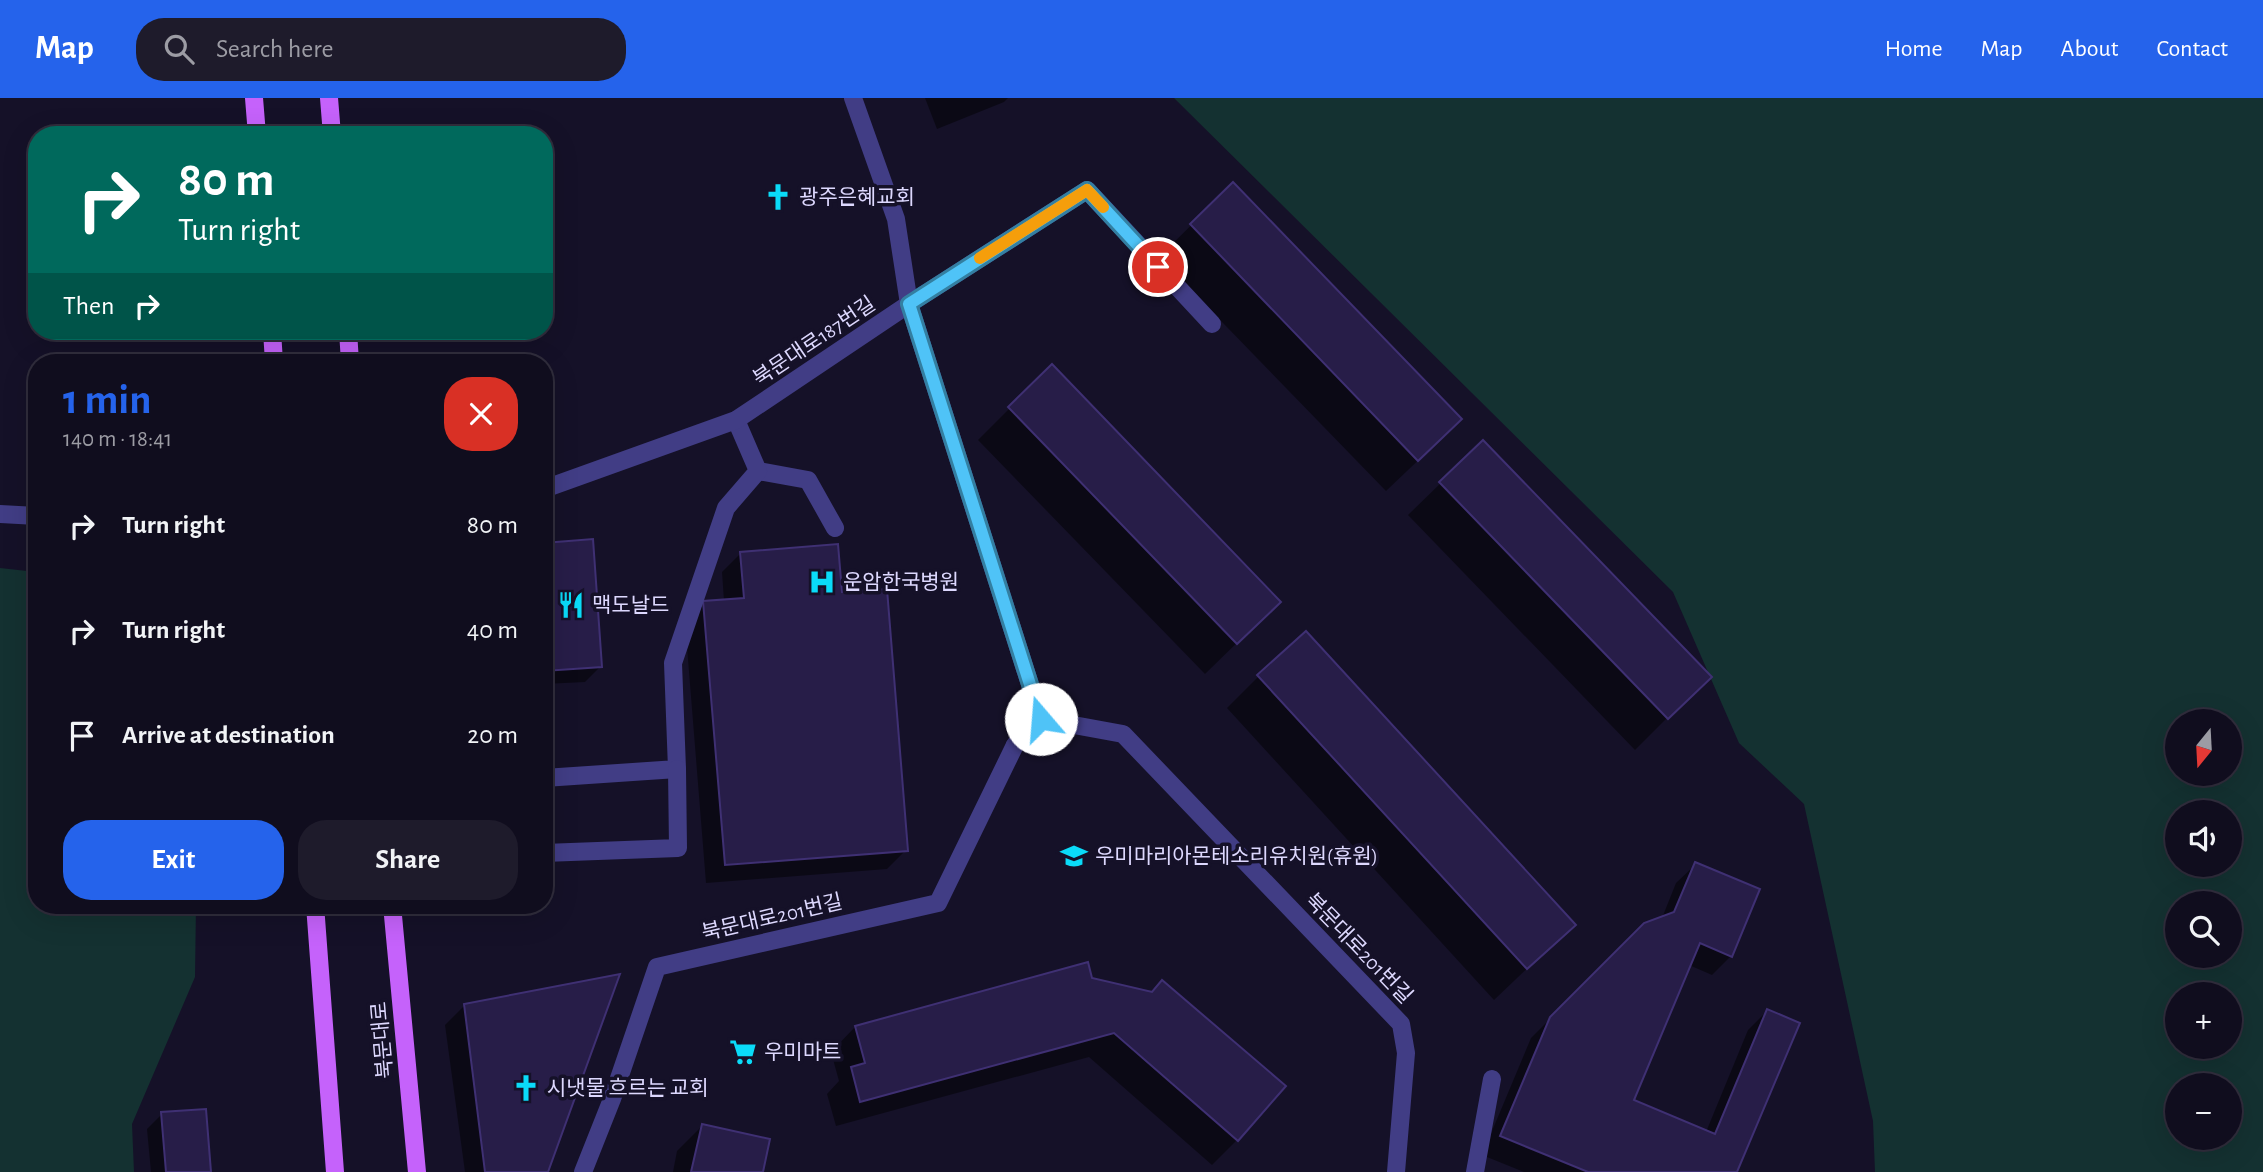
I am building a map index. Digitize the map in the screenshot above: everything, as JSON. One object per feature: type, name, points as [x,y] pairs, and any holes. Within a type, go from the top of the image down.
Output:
[{"type":"main road","points":[[254,98],[256,126]]},
{"type":"main road","points":[[329,98],[331,126]]},
{"type":"main road","points":[[316,914],[335,1172]]},
{"type":"main road","name":"북문대로","points":[[393,914],[417,1172]]},
{"type":"street","name":"북문대로187번길","points":[[553,486],[736,421],[909,304],[895,219],[853,98]]},
{"type":"street","points":[[1041,719],[909,304],[1087,190],[1212,324]]},
{"type":"street","points":[[736,421],[758,471]]},
{"type":"street","points":[[758,471],[808,480],[835,528]]},
{"type":"street","points":[[553,853],[678,848],[673,663],[726,508],[758,471]]},
{"type":"street","points":[[0,514],[28,516]]},
{"type":"street","name":"북문대로201번길","points":[[583,1172],[612,1099],[657,967],[938,903],[1015,745],[1041,719],[1123,734],[1401,1024],[1406,1053],[1396,1172]]},
{"type":"street","points":[[553,777],[677,769]]},
{"type":"street","points":[[1475,1172],[1492,1079]]},
{"type":"green space","points":[[1174,98],[2263,98],[2263,1172],[1875,1172],[1873,1121],[1804,804],[1739,743],[1673,592]]},
{"type":"green space","points":[[0,568],[28,573],[28,914],[196,914],[195,977],[132,1124],[134,1172],[0,1172]]},
{"type":"building","points":[[1233,182],[1462,419],[1418,461],[1190,224]]},
{"type":"building","points":[[1052,364],[1281,602],[1237,644],[1008,407]]},
{"type":"building","points":[[1483,440],[1712,677],[1668,719],[1439,482]]},
{"type":"building","name":"맥도날드","points":[[593,539],[602,667],[553,670],[553,542]]},
{"type":"building","name":"운암한국병원","points":[[838,544],[842,592],[887,589],[908,851],[725,865],[703,601],[744,598],[740,552]]},
{"type":"building","points":[[1306,631],[1576,925],[1527,969],[1257,675]]},
{"type":"building","points":[[1695,862],[1760,889],[1732,957],[1700,943],[1634,1100],[1715,1134],[1767,1009],[1800,1023],[1737,1172],[1588,1172],[1500,1136],[1550,1017],[1644,923],[1674,912]]},
{"type":"building","points":[[1088,962],[1092,978],[1152,992],[1162,980],[1286,1086],[1238,1141],[1114,1033],[860,1102],[851,1067],[865,1063],[855,1026]]},
{"type":"building","name":"시냇물 흐르는 교회","points":[[620,974],[548,1172],[485,1172],[464,1004]]},
{"type":"building","points":[[206,1109],[211,1172],[166,1172],[161,1112]]},
{"type":"building","points":[[702,1124],[770,1139],[763,1172],[691,1172]]},
{"type":"slow traffic","points":[[980,258],[1087,190],[1103,207]]},
{"type":"place","name":"광주은혜교회","points":[[778,197]]},
{"type":"place","name":"운암한국병원","points":[[822,582]]},
{"type":"place","name":"맥도날드","points":[[571,605]]},
{"type":"place","name":"우미마리아몬테소리유치원(휴원)","points":[[1074,856]]},
{"type":"place","name":"우미마트","points":[[743,1052]]},
{"type":"place","name":"시냇물 흐르는 교회","points":[[526,1088]]},
{"type":"route","points":[[1041,719],[909,304],[1087,190],[1158,267]]}]
